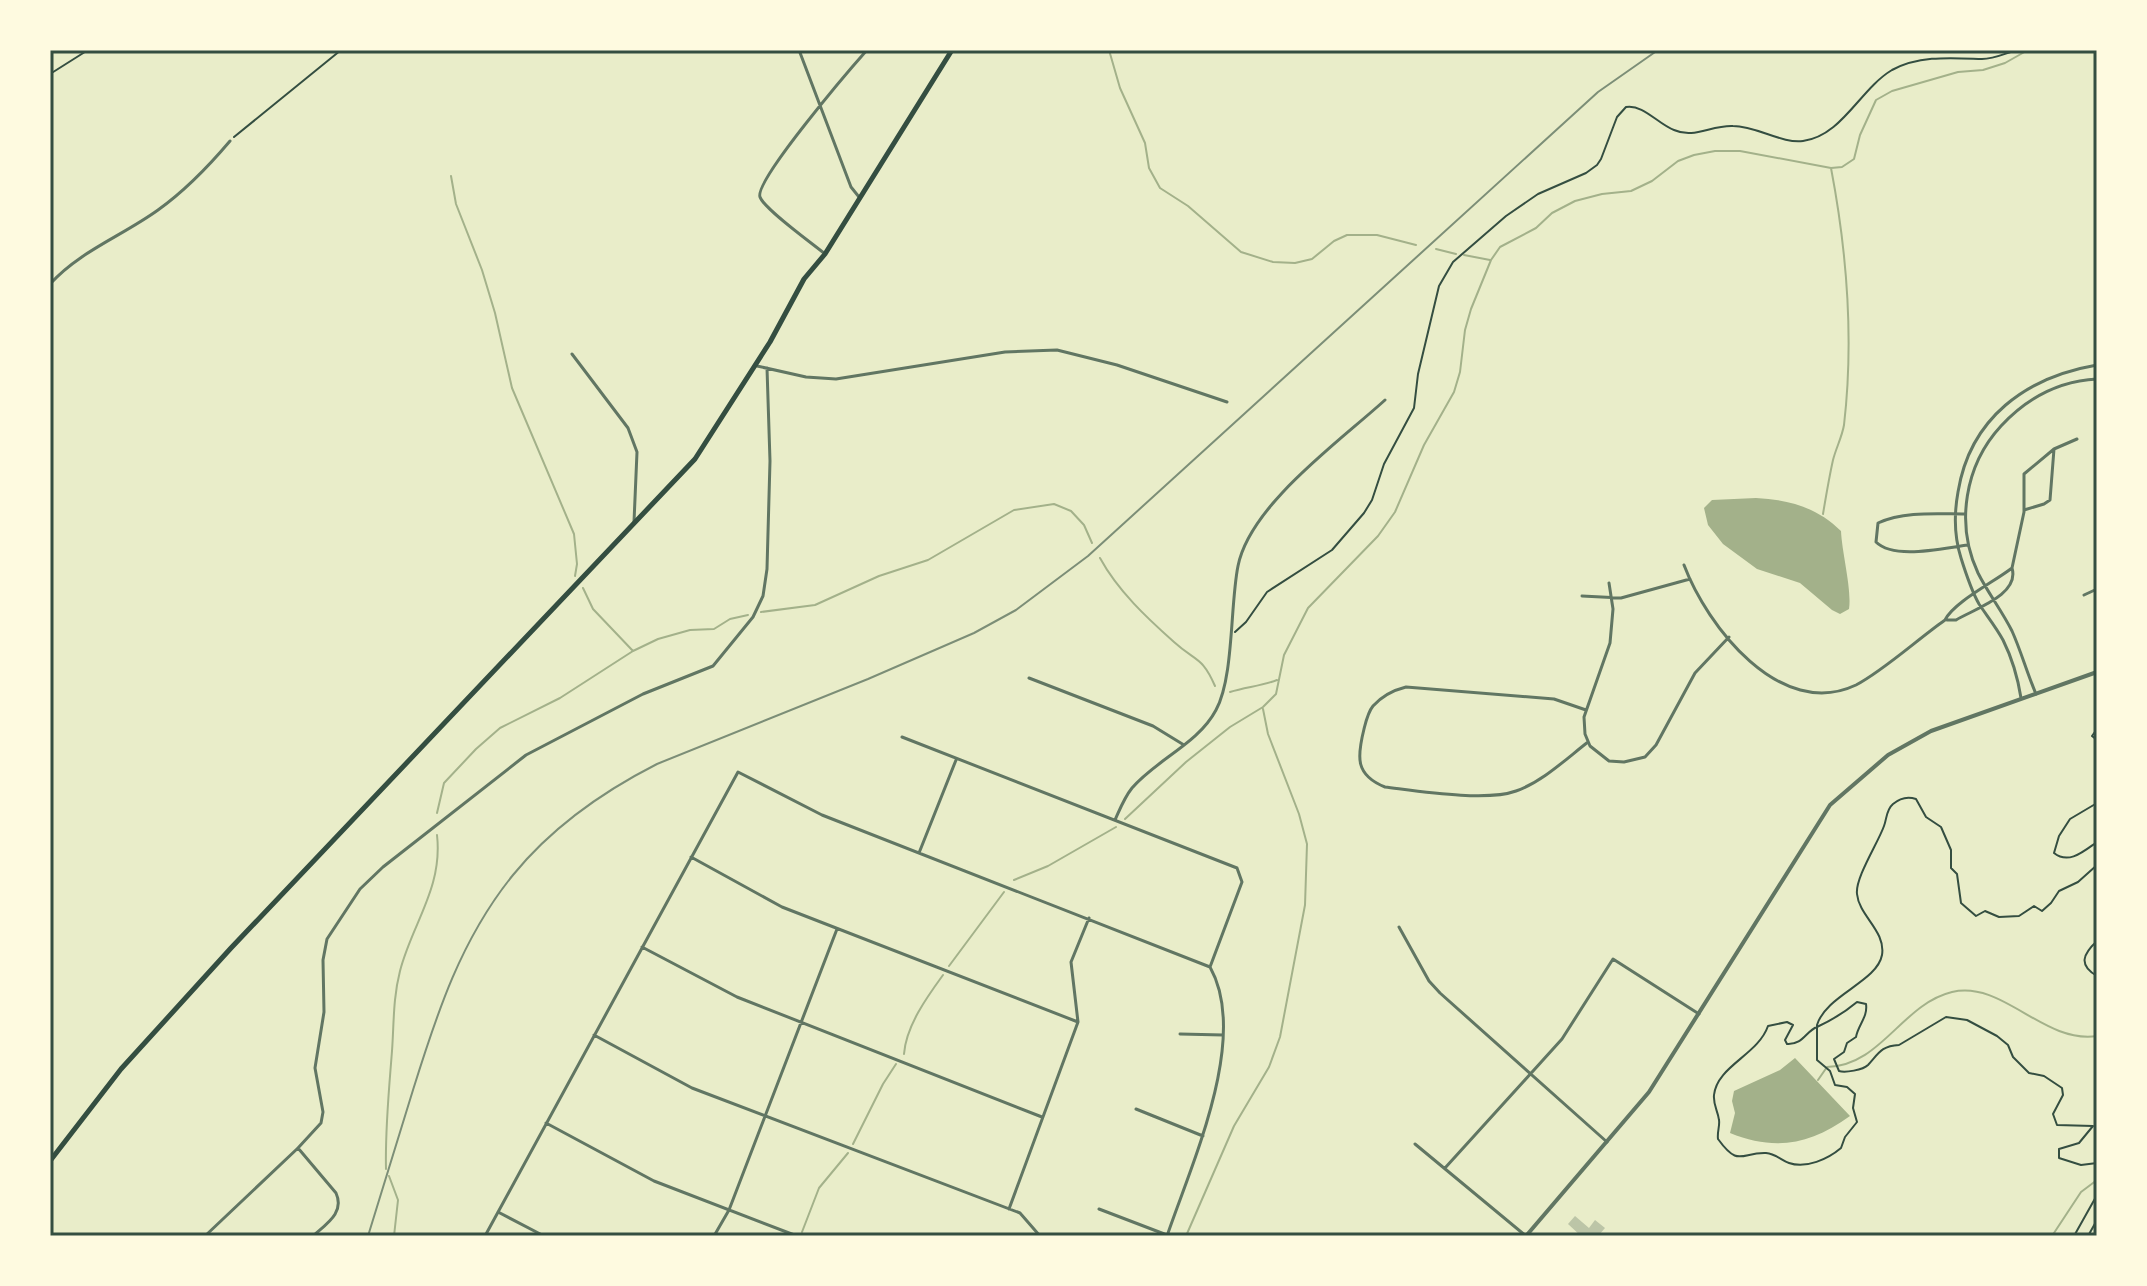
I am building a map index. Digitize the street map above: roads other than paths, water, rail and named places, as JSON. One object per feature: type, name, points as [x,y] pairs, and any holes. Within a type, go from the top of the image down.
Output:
[{"type":"main road","points":[[50,1161],[112,1078],[695,459],[770,342],[804,279],[825,254],[952,50]]},
{"type":"street","points":[[799,50],[851,187],[859,197]]},
{"type":"street","points":[[825,254],[772,210],[760,196],[763,181],[867,50]]},
{"type":"street","points":[[50,284],[67,266],[156,212],[184,190],[230,141]]},
{"type":"street","points":[[754,365],[806,377],[836,379],[1005,352],[1057,350],[1117,365],[1227,402]]},
{"type":"street","points":[[572,354],[628,428],[637,452],[634,526]]},
{"type":"street","points":[[2022,699],[2004,642],[1974,594],[1957,546],[1954,514],[1965,461],[1981,432],[2014,396],[2049,377],[2097,365]]},
{"type":"street","points":[[205,1236],[317,1129],[323,1117],[315,1068],[324,1012],[323,960],[327,939],[360,889],[383,867],[526,755],[643,694],[713,666],[753,617],[763,596],[767,569],[770,461],[767,368]]},
{"type":"street","points":[[2036,694],[2012,633],[1986,587],[1968,545],[1965,514],[1975,464],[1990,438],[2029,399],[2080,380],[2097,379]]},
{"type":"street","points":[[1115,820],[1130,791],[1206,725],[1220,701],[1238,565],[1250,532],[1283,492],[1385,400]]},
{"type":"street","points":[[1981,432],[1990,438]]},
{"type":"street","points":[[1945,620],[1956,620],[2007,589],[2014,575],[2012,568],[2024,510],[2024,474],[2054,449],[2077,439]]},
{"type":"street","points":[[2024,510],[2050,500],[2054,449]]},
{"type":"street","points":[[1965,514],[1886,519],[1878,523],[1876,542],[1884,550],[1897,552],[1968,545]]},
{"type":"street","points":[[1684,565],[1702,603],[1764,674],[1780,684],[1817,693],[1856,685],[1945,620],[1950,611],[2012,568]]},
{"type":"street","points":[[1582,596],[1611,599],[1651,592],[1690,579]]},
{"type":"street","points":[[1609,583],[1610,643],[1586,710],[1585,734],[1599,755],[1609,761],[1624,762],[1645,757],[1656,745],[1695,673],[1729,637]]},
{"type":"street","points":[[2084,595],[2097,589]]},
{"type":"street","points":[[1415,1144],[1526,1236],[1649,1092],[1830,805],[1888,755],[1931,731],[2097,672]]},
{"type":"street","points":[[1029,678],[1153,726],[1184,745]]},
{"type":"street","points":[[1586,710],[1554,699],[1406,687],[1396,689],[1372,707],[1359,748],[1364,773],[1373,782],[1385,787],[1496,795],[1518,791],[1536,781],[1588,742]]},
{"type":"street","points":[[902,737],[1240,871],[1242,882],[1210,967],[1223,1001],[1223,1035],[1216,1083],[1203,1136],[1167,1236],[1099,1209]]},
{"type":"street","points":[[919,853],[956,759]]},
{"type":"street","points":[[485,1236],[738,772],[822,815],[1210,967]]},
{"type":"street","points":[[691,857],[782,907],[1078,1022]]},
{"type":"street","points":[[1009,1209],[1078,1022],[1071,962],[1089,918]]},
{"type":"street","points":[[1399,927],[1429,981],[1607,1142]]},
{"type":"street","points":[[714,1236],[729,1210],[837,929]]},
{"type":"street","points":[[642,947],[737,997],[1042,1117]]},
{"type":"street","points":[[1445,1168],[1562,1039],[1613,959],[1699,1014]]},
{"type":"street","points":[[1180,1034],[1223,1035]]},
{"type":"street","points":[[594,1035],[692,1088],[1020,1213],[1040,1236]]},
{"type":"street","points":[[1136,1109],[1203,1136]]},
{"type":"street","points":[[546,1123],[654,1181],[797,1236]]},
{"type":"street","points":[[298,1148],[336,1193],[339,1201],[335,1215],[313,1236]]},
{"type":"street","points":[[498,1212],[544,1236]]},
{"type":"waterway","points":[[1109,50],[1120,88],[1145,143],[1149,168],[1160,188],[1188,206],[1241,252],[1273,262],[1295,263],[1312,259],[1334,241],[1347,235],[1377,235],[1416,245]]},
{"type":"waterway","points":[[1125,819],[1186,762],[1230,727],[1263,707],[1276,694],[1284,655],[1308,608],[1378,536],[1395,512],[1424,445],[1454,392],[1471,309],[1491,260],[1500,247],[1536,228],[1552,213],[1575,201],[1631,191],[1652,181],[1678,161],[1694,155],[1740,151],[1831,168],[1842,167],[1854,159],[1860,135],[1876,100],[1892,91],[1958,72],[1983,70],[2005,63],[2028,50]]},
{"type":"waterway","points":[[1823,514],[1833,460],[1844,425],[1848,360],[1845,264],[1831,168]]},
{"type":"waterway","points":[[451,176],[456,204],[495,313],[512,388],[574,534],[575,576]]},
{"type":"waterway","points":[[1436,249],[1456,254]]},
{"type":"waterway","points":[[1464,255],[1490,260]]},
{"type":"waterway","points":[[761,612],[815,605],[879,576],[928,560],[1014,510],[1054,504],[1071,511],[1084,525],[1092,543]]},
{"type":"waterway","points":[[1100,558],[1115,582],[1134,603],[1202,664],[1215,686]]},
{"type":"waterway","points":[[583,588],[593,609],[633,651]]},
{"type":"waterway","points":[[437,813],[444,783],[500,728],[560,698],[633,651],[658,639],[690,630],[714,629],[730,619],[748,615]]},
{"type":"waterway","points":[[1230,692],[1277,680]]},
{"type":"waterway","points":[[1186,1236],[1234,1126],[1269,1067],[1280,1037],[1305,905],[1307,844],[1299,814],[1268,734],[1263,709]]},
{"type":"waterway","points":[[1014,880],[1048,866],[1116,827]]},
{"type":"waterway","points":[[386,1169],[396,991],[405,954],[431,889],[438,854],[437,835]]},
{"type":"waterway","points":[[949,966],[1004,892]]},
{"type":"waterway","points":[[904,1054],[913,1022],[943,975]]},
{"type":"waterway","points":[[1818,1080],[1827,1067],[1862,1057],[1919,1009],[1952,992],[1971,991],[1989,995],[2059,1031],[2077,1036],[2097,1036]]},
{"type":"waterway","points":[[853,1144],[896,1064]]},
{"type":"waterway","points":[[802,1232],[819,1188],[848,1153]]},
{"type":"waterway","points":[[389,1176],[398,1200],[394,1236]]},
{"type":"waterway","points":[[2052,1236],[2081,1192],[2097,1180]]},
{"type":"railway","points":[[368,1236],[422,1061],[452,978],[495,899],[544,841],[617,786],[657,764],[868,679],[974,633],[1016,610],[1088,556],[1598,92],[1658,50]]}]
